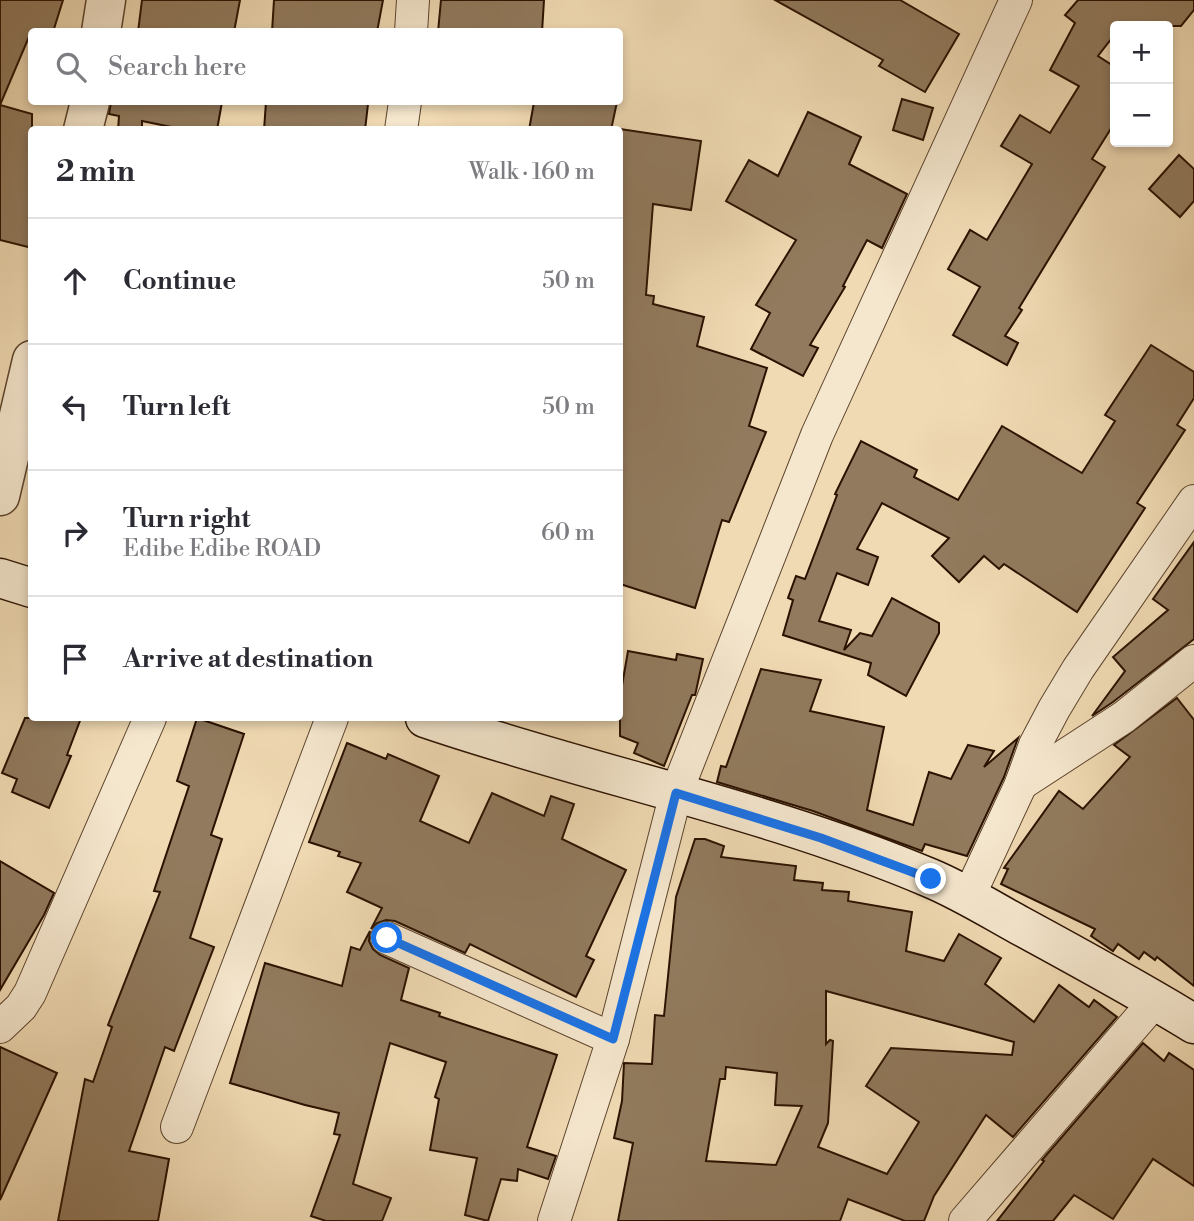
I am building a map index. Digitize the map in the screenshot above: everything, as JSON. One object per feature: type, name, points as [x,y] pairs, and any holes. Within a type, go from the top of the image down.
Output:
[{"type":"main road","points":[[102,28],[106,0]]},
{"type":"main road","points":[[84,126],[89,105]]},
{"type":"main road","points":[[0,496],[28,376]]},
{"type":"main road","points":[[0,578],[28,587]]},
{"type":"main road","points":[[434,721],[821,838],[931,879],[1194,1024]]},
{"type":"street","points":[[411,28],[413,0]]},
{"type":"street","points":[[554,1221],[613,1039],[676,793],[817,435],[1016,0]]},
{"type":"street","points":[[402,126],[405,105]]},
{"type":"street","points":[[968,898],[1021,785],[1035,745],[1078,669],[1194,501]]},
{"type":"street","points":[[1021,785],[1124,717],[1194,661]]},
{"type":"street","points":[[0,1027],[21,1007],[30,993],[149,721]]},
{"type":"street","points":[[177,1127],[331,721]]},
{"type":"street","points":[[387,938],[613,1039]]},
{"type":"street","points":[[965,1221],[1155,1001]]},
{"type":"building","points":[[0,0],[63,0],[54,28],[28,28],[28,39],[0,105]]},
{"type":"building","points":[[142,0],[240,0],[235,28],[138,28]]},
{"type":"building","points":[[274,0],[383,0],[378,28],[272,28]]},
{"type":"building","points":[[441,0],[544,0],[542,28],[438,28]]},
{"type":"building","points":[[775,0],[900,0],[959,34],[925,92],[879,66],[883,60]]},
{"type":"building","points":[[1078,0],[1194,0],[1194,10],[1181,26],[1173,26],[1173,21],[1110,21],[1110,40],[1098,56],[1110,64],[1110,130],[1092,159],[1105,167],[1019,308],[1022,310],[1005,336],[1018,343],[1007,365],[953,335],[980,287],[948,269],[970,230],[987,240],[1032,164],[1001,146],[1020,115],[1050,133],[1079,86],[1050,70],[1075,23],[1065,15]]},
{"type":"building","points":[[902,99],[933,108],[923,140],[893,130]]},
{"type":"building","points":[[0,105],[32,114],[32,126],[28,126],[28,247],[0,240]]},
{"type":"building","points":[[110,105],[221,105],[218,126],[166,126],[142,121],[142,126],[118,126],[119,116],[109,114]]},
{"type":"building","points":[[266,105],[368,105],[365,126],[264,126]]},
{"type":"building","points":[[533,105],[616,105],[612,126],[530,126]]},
{"type":"building","points":[[808,112],[861,137],[849,164],[907,194],[882,248],[867,240],[843,286],[845,287],[810,345],[818,348],[803,376],[751,349],[770,313],[756,305],[796,240],[726,201],[749,160],[778,176]]},
{"type":"building","points":[[623,129],[701,141],[691,210],[653,204],[646,295],[654,296],[653,304],[704,317],[697,346],[767,368],[749,426],[766,432],[729,522],[722,520],[695,608],[623,585]]},
{"type":"building","points":[[1179,155],[1194,169],[1194,201],[1180,217],[1149,189]]},
{"type":"building","points":[[1151,345],[1194,372],[1194,398],[1177,425],[1185,430],[1137,503],[1145,508],[1077,612],[1004,564],[999,569],[984,556],[959,582],[932,556],[949,538],[882,503],[857,549],[878,557],[868,585],[837,573],[819,621],[851,630],[844,650],[860,633],[872,636],[892,598],[939,623],[939,633],[906,696],[868,675],[871,663],[783,635],[793,600],[788,598],[796,576],[805,579],[837,495],[835,494],[861,441],[917,470],[914,477],[958,500],[1002,426],[1082,473],[1115,421],[1105,415]]},
{"type":"building","points":[[1194,542],[1194,639],[1092,716],[1125,671],[1113,657],[1168,610],[1153,599]]},
{"type":"building","points":[[628,651],[676,660],[677,654],[703,659],[695,695],[692,695],[664,766],[634,753],[638,743],[620,736],[620,721],[623,721],[623,680]]},
{"type":"building","points":[[761,669],[821,680],[810,711],[884,727],[867,810],[913,825],[929,772],[951,779],[968,745],[994,751],[984,767],[1018,738],[1004,777],[967,856],[925,844],[922,851],[813,811],[717,782],[721,766],[726,767]]},
{"type":"building","points":[[1177,698],[1194,720],[1194,986],[1157,957],[1155,960],[1144,952],[1139,959],[1118,944],[1113,951],[1091,936],[1095,929],[1001,884],[1008,869],[1004,868],[1059,791],[1083,809],[1130,757],[1114,745]]},
{"type":"building","points":[[25,718],[28,718],[28,721],[80,721],[67,755],[71,756],[49,808],[12,792],[17,779],[2,773]]},
{"type":"building","points":[[196,721],[206,721],[244,734],[211,835],[222,839],[190,938],[214,947],[174,1051],[165,1047],[129,1151],[169,1159],[158,1221],[58,1221],[85,1079],[93,1082],[112,1027],[108,1025],[160,892],[154,891],[189,786],[177,781]]},
{"type":"building","points":[[347,743],[386,759],[388,754],[439,776],[420,821],[469,843],[492,793],[544,816],[551,796],[574,804],[562,839],[626,870],[586,956],[594,960],[576,997],[470,944],[465,953],[395,921],[377,923],[371,929],[382,908],[347,892],[361,863],[338,856],[340,852],[309,842]]},
{"type":"building","points":[[695,839],[705,839],[724,846],[721,857],[796,866],[794,880],[823,883],[822,890],[849,892],[848,901],[912,912],[906,951],[944,961],[959,934],[1001,958],[985,984],[1034,1022],[1059,985],[1089,1007],[1094,1000],[1117,1017],[1013,1137],[986,1115],[934,1196],[924,1221],[905,1221],[848,1199],[840,1221],[618,1221],[633,1143],[614,1138],[622,1101],[624,1063],[652,1064],[655,1015],[664,1016],[676,897]],"holes":[[[826,991],[1014,1042],[1012,1055],[891,1048],[866,1086],[919,1122],[887,1174],[818,1147],[828,1123],[833,1041],[830,1040],[826,1044]],[[726,1067],[777,1073],[775,1105],[802,1106],[776,1165],[706,1161],[720,1079],[725,1079]]]},
{"type":"building","points":[[0,861],[54,893],[0,990]]},
{"type":"building","points":[[370,931],[369,941],[373,949],[409,968],[401,1000],[440,1013],[439,1016],[557,1055],[527,1147],[556,1156],[548,1179],[518,1169],[517,1181],[501,1179],[488,1221],[465,1215],[477,1158],[430,1150],[439,1099],[435,1097],[446,1062],[390,1043],[353,1184],[391,1198],[382,1221],[326,1221],[311,1216],[340,1135],[334,1134],[339,1113],[230,1083],[265,963],[342,986],[351,947],[360,950]]},
{"type":"building","points":[[1143,1043],[1164,1061],[1169,1053],[1194,1070],[1194,1186],[1153,1159],[1113,1219],[1074,1195],[1053,1221],[997,1221],[1044,1161],[1042,1160]]},
{"type":"building","points":[[0,1047],[57,1073],[0,1200]]},
{"type":"route","points":[[387,938],[613,1039],[676,793],[821,838],[931,879]]}]
